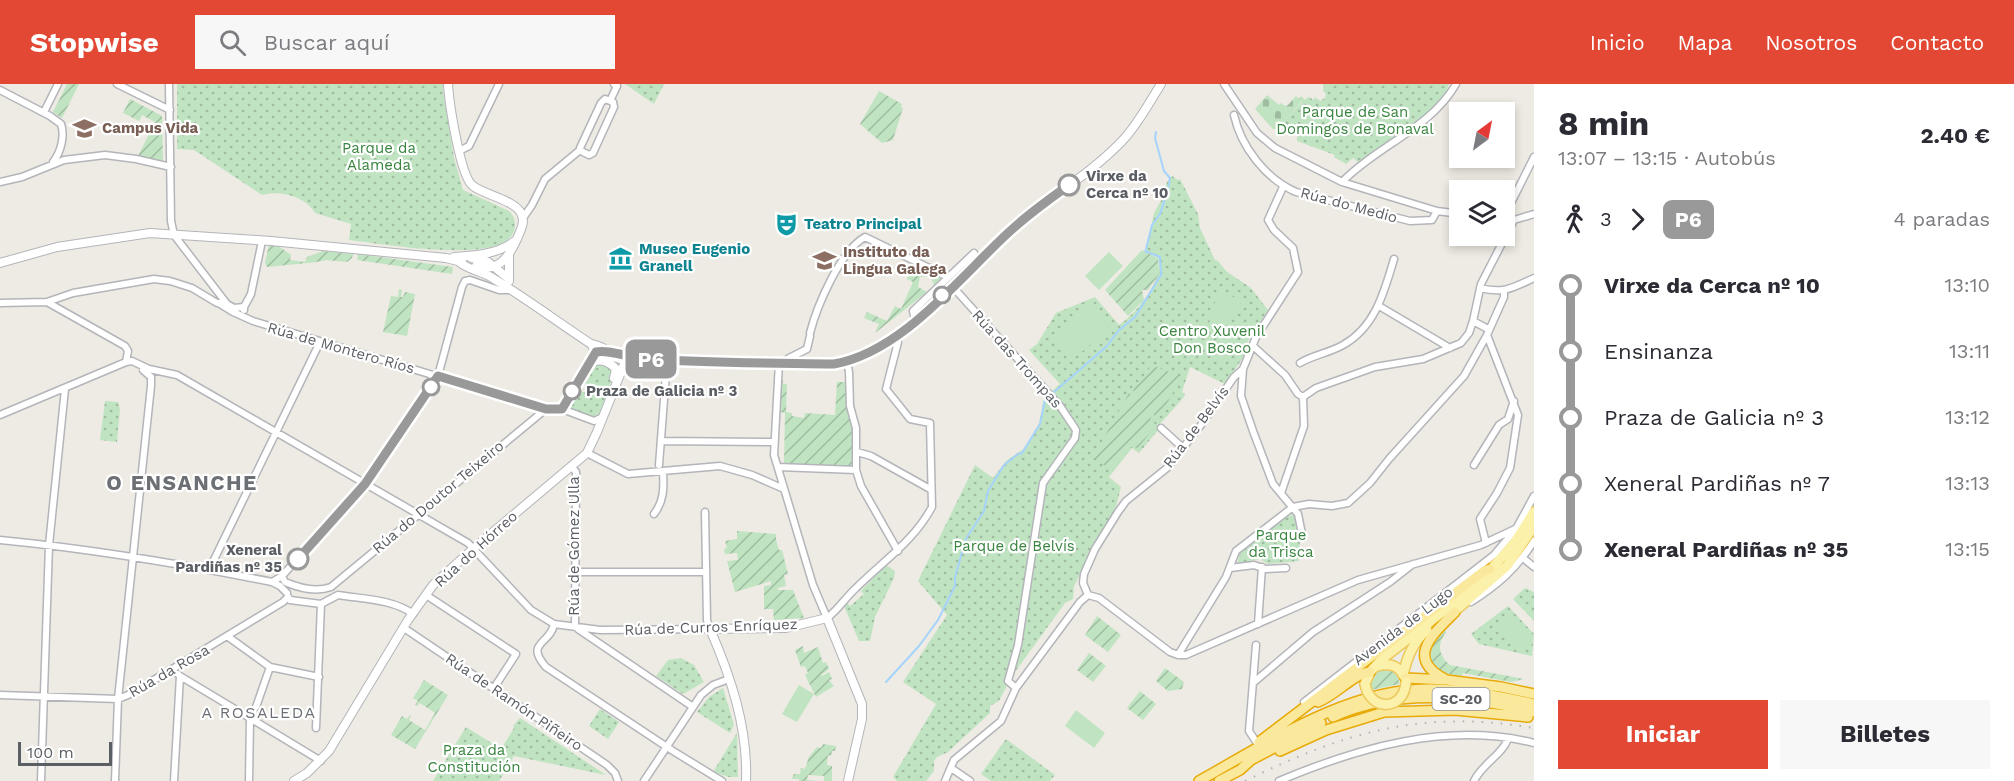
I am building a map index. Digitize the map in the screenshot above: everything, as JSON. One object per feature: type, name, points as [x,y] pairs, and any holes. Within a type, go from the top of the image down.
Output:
[{"type":"highway","points":[[1468,577],[1483,573]]},
{"type":"highway","points":[[1246,754],[1249,749],[1483,573]]},
{"type":"highway","points":[[1447,680],[1433,673],[1426,665],[1424,652],[1429,638],[1455,612]]},
{"type":"highway","points":[[1311,704],[1329,697],[1363,673],[1373,669]]},
{"type":"highway","points":[[1405,678],[1447,680],[1534,694]]},
{"type":"highway","points":[[1326,691],[1333,691],[1345,683],[1350,683]]},
{"type":"highway","name":"SC-20","points":[[1199,781],[1246,754],[1350,703],[1386,703],[1428,688],[1462,690],[1534,704]]},
{"type":"highway","name":"SC-20","points":[[1220,781],[1240,770],[1251,760],[1324,721],[1365,705],[1428,698],[1471,700],[1534,712]]},
{"type":"highway","points":[[1386,703],[1402,712],[1455,710],[1534,718]]},
{"type":"main road","name":"Avenida de Lugo","points":[[1534,512],[1515,542],[1463,596],[1382,659],[1373,669],[1365,684],[1370,696],[1379,704],[1398,700],[1402,695],[1409,654],[1419,638],[1455,612],[1507,566],[1534,526]]},
{"type":"main road","name":"Avenida de Lugo","points":[[1373,669],[1391,664],[1405,678]]},
{"type":"street","points":[[44,112],[58,84]]},
{"type":"street","points":[[117,84],[170,110]]},
{"type":"street","points":[[169,84],[171,221],[174,235]]},
{"type":"street","points":[[448,84],[459,151],[466,177],[470,184],[513,205],[520,211],[523,218]]},
{"type":"street","points":[[459,151],[469,146],[499,84]]},
{"type":"street","points":[[591,344],[596,352],[621,358],[667,360],[834,364],[847,362],[867,354],[915,320],[1012,229],[1110,153],[1126,137],[1161,84]]},
{"type":"street","points":[[1224,84],[1264,141],[1342,182],[1449,213]]},
{"type":"street","points":[[1342,182],[1366,160],[1439,107],[1456,84]]},
{"type":"street","points":[[610,101],[615,85]]},
{"type":"street","points":[[0,90],[57,120],[63,129],[63,135],[58,154],[51,164]]},
{"type":"street","points":[[497,281],[495,257],[506,252],[515,242],[522,227],[523,218],[545,179],[580,150],[601,103],[605,99],[610,101],[615,107],[593,153],[589,155],[580,150]]},
{"type":"street","name":"Rúa do Medio","points":[[1234,115],[1240,133],[1261,167],[1283,187],[1410,221],[1432,220],[1437,211]]},
{"type":"street","points":[[58,154],[63,160]]},
{"type":"street","points":[[1,181],[22,177],[63,160],[105,155],[171,167]]},
{"type":"street","points":[[1515,194],[1534,157]]},
{"type":"street","name":"Rúa de Belvís","points":[[1088,595],[1083,583],[1084,574],[1095,549],[1113,520],[1126,501],[1167,468],[1234,377],[1243,369],[1256,337],[1298,272],[1293,248],[1274,230],[1268,220],[1283,187]]},
{"type":"street","points":[[1515,220],[1534,214]]},
{"type":"street","points":[[0,263],[62,246],[142,234],[323,246],[446,258],[482,268],[494,266]]},
{"type":"street","name":"Rúa de Montero Ríos","points":[[174,235],[222,302],[247,319],[546,409],[562,409],[594,421],[603,416]]},
{"type":"street","points":[[782,362],[807,349],[823,298],[836,270],[859,241],[865,237],[948,277]]},
{"type":"street","points":[[247,319],[244,307],[251,294],[262,241]]},
{"type":"street","points":[[1303,397],[1316,388],[1375,367],[1423,360],[1461,343],[1469,333],[1480,288],[1501,246]]},
{"type":"street","points":[[446,258],[506,252]]},
{"type":"street","points":[[506,252],[510,290]]},
{"type":"street","points":[[915,320],[913,311],[974,253]]},
{"type":"street","points":[[466,256],[480,259],[494,266],[509,279]]},
{"type":"street","points":[[1299,363],[1344,344],[1355,336],[1379,306],[1394,259]]},
{"type":"street","points":[[458,261],[497,281],[591,344],[621,358]]},
{"type":"street","points":[[1480,288],[1504,291],[1534,278]]},
{"type":"street","points":[[0,303],[47,302],[73,293],[161,279],[192,288],[234,308],[244,307]]},
{"type":"street","points":[[272,582],[282,576],[365,484],[438,376],[465,281],[470,280],[502,291],[510,290]]},
{"type":"street","name":"Rúa das Trompas","points":[[952,286],[1060,406],[1076,430],[1075,438],[1043,483],[1018,645],[1008,681],[1016,688]]},
{"type":"street","points":[[1178,655],[1230,568],[1236,551],[1293,507],[1309,504],[1332,506],[1348,503],[1370,483],[1464,376],[1504,297],[1504,291]]},
{"type":"street","points":[[47,302],[126,348],[127,362]]},
{"type":"street","points":[[1379,306],[1450,348]]},
{"type":"street","points":[[1473,321],[1487,332],[1518,410],[1510,468],[1480,519],[1486,543]]},
{"type":"street","points":[[827,618],[881,563],[898,551],[926,518],[932,507],[930,423],[910,419],[886,389],[898,342],[895,336]]},
{"type":"street","points":[[209,570],[320,342]]},
{"type":"street","points":[[1253,346],[1284,375],[1298,394],[1303,397]]},
{"type":"street","points":[[562,409],[596,352]]},
{"type":"street","name":"Rúa do Hórreo","points":[[294,781],[306,777],[321,761],[426,595],[473,549],[587,453],[603,416],[621,358]]},
{"type":"street","points":[[589,364],[599,359],[616,369],[601,412],[603,416]]},
{"type":"street","points":[[659,465],[667,360]]},
{"type":"street","points":[[0,416],[127,362],[132,361],[149,369],[177,375],[468,543],[531,610],[554,624],[553,630],[537,649],[538,657],[546,667],[666,747],[722,781]]},
{"type":"street","points":[[115,781],[118,699],[151,377],[127,362]]},
{"type":"street","points":[[782,362],[774,454],[813,585],[862,704],[862,719],[848,781]]},
{"type":"street","points":[[847,362],[850,406],[856,428],[856,470],[861,486],[898,551]]},
{"type":"street","points":[[1243,369],[1241,396],[1273,484],[1298,514],[1302,534]]},
{"type":"street","points":[[41,781],[49,545],[65,389]]},
{"type":"street","points":[[1281,493],[1304,426],[1303,397]]},
{"type":"street","points":[[1474,465],[1499,425],[1508,419],[1514,401]]},
{"type":"street","name":"Rúa do Doutor Teixeiro","points":[[331,587],[546,409]]},
{"type":"street","points":[[1161,428],[1183,448]]},
{"type":"street","points":[[661,441],[774,442]]},
{"type":"street","points":[[857,452],[871,456],[930,489]]},
{"type":"street","points":[[587,453],[628,474],[720,466],[752,475],[784,489]]},
{"type":"street","name":"Rúa de Gómez Ulla","points":[[571,466],[576,472],[575,627]]},
{"type":"street","points":[[778,467],[856,470]]},
{"type":"street","points":[[654,514],[661,504],[663,471]]},
{"type":"street","name":"Avenida de Lugo","points":[[1483,573],[1516,529],[1534,496]]},
{"type":"street","points":[[705,512],[707,620],[739,712],[746,748],[746,781]]},
{"type":"street","points":[[945,781],[954,760],[1001,721],[1016,688],[1080,602],[1088,595],[1099,598],[1170,652],[1178,655],[1190,654],[1358,580],[1486,543],[1516,529]]},
{"type":"street","points":[[0,540],[133,556],[272,582],[280,586],[290,600],[321,604],[338,595],[392,603],[403,606],[413,614]]},
{"type":"street","name":"Avenida de Lugo","points":[[1455,612],[1495,586],[1523,558],[1534,541]]},
{"type":"street","points":[[1486,543],[1496,543],[1500,548]]},
{"type":"street","points":[[1523,558],[1534,567]]},
{"type":"street","points":[[1253,683],[1313,632],[1396,578],[1413,564]]},
{"type":"street","points":[[1230,568],[1254,565],[1265,569],[1286,568]]},
{"type":"street","points":[[1258,624],[1262,567]]},
{"type":"street","points":[[575,572],[706,572]]},
{"type":"street","points":[[282,576],[285,582],[291,585],[320,590],[331,587],[338,595]]},
{"type":"street","name":"Avenida de Lugo","points":[[1257,743],[1272,727],[1468,577]]},
{"type":"street","points":[[287,595],[291,585]]},
{"type":"street","name":"Rúa da Rosa","points":[[0,695],[118,699],[283,602],[287,595]]},
{"type":"street","points":[[426,595],[516,654],[494,688]]},
{"type":"street","points":[[316,728],[321,604]]},
{"type":"street","name":"Rúa de Curros Enríquez","points":[[554,624],[594,630],[786,628],[827,618]]},
{"type":"street","points":[[575,627],[693,707]]},
{"type":"street","name":"Rúa de Ramón Piñeiro","points":[[404,628],[607,765],[615,773],[618,781]]},
{"type":"street","points":[[590,638],[594,630]]},
{"type":"street","points":[[227,636],[270,667],[319,677]]},
{"type":"street","points":[[1256,645],[1249,730],[1257,743]]},
{"type":"street","points":[[256,707],[270,667]]},
{"type":"street","points":[[174,668],[180,676],[321,761]]},
{"type":"street","points":[[174,781],[180,676]]},
{"type":"street","points":[[644,781],[701,695],[709,687],[729,679]]},
{"type":"street","points":[[249,781],[250,718]]},
{"type":"street","points":[[1278,781],[1348,754],[1411,740],[1466,736],[1534,743]]},
{"type":"street","points":[[1474,781],[1479,771],[1506,745],[1508,739]]},
{"type":"street","points":[[951,768],[970,781]]},
{"type":"green space","points":[[67,84],[79,84],[62,118],[53,112]]},
{"type":"green space","name":"Parque da Alameda","points":[[177,84],[443,84],[454,158],[463,190],[509,211],[514,220],[514,231],[505,242],[487,248],[464,250],[411,248],[349,240],[351,224],[315,213],[305,202],[292,196],[276,193],[262,195],[194,150],[177,149]]},
{"type":"green space","points":[[625,84],[664,84],[654,104]]},
{"type":"green space","name":"Parque de San Domingos de Bonaval","points":[[1322,84],[1449,84],[1443,101],[1393,140],[1358,162],[1353,158],[1346,164],[1334,157],[1335,155],[1297,141],[1297,134],[1282,124],[1302,102],[1299,99],[1301,96],[1305,100],[1308,97],[1314,100],[1315,97],[1320,101],[1325,98],[1326,94]]},
{"type":"green space","points":[[879,91],[902,104],[903,108],[893,140],[882,143],[860,124]]},
{"type":"green space","points":[[1267,95],[1279,105],[1281,103],[1288,105],[1296,96],[1302,101],[1278,129],[1273,129],[1255,109]]},
{"type":"green space","points":[[130,99],[162,116],[162,161],[138,156],[155,122],[142,115],[139,121],[123,113]]},
{"type":"green space","name":"Parque de Belvís","points":[[1172,176],[1180,179],[1198,214],[1200,228],[1215,260],[1226,271],[1251,288],[1268,310],[1247,343],[1250,346],[1249,349],[1225,384],[1190,367],[1182,392],[1185,394],[1184,397],[1139,453],[1132,448],[1109,477],[1121,487],[1116,507],[1074,586],[1073,599],[1065,603],[1012,676],[999,701],[990,706],[990,713],[948,752],[937,757],[934,761],[934,771],[926,781],[897,781],[893,777],[936,704],[903,682],[947,615],[918,581],[975,465],[993,478],[1006,461],[1025,448],[1039,424],[1044,398],[1060,384],[1029,350],[1037,344],[1056,313],[1095,297],[1119,325],[1134,313],[1148,295],[1159,266],[1158,257],[1146,251],[1154,213],[1162,199],[1167,182]]},
{"type":"green space","points":[[269,245],[277,245],[291,255],[290,260],[305,262],[307,257],[323,251],[353,254],[347,262],[326,260],[267,267],[265,263]]},
{"type":"green space","points":[[1142,250],[1158,258],[1159,274],[1148,290],[1142,290],[1144,300],[1128,316],[1105,290]]},
{"type":"green space","points":[[1109,252],[1123,266],[1099,290],[1085,276]]},
{"type":"green space","points":[[358,254],[453,267],[452,274],[357,260]]},
{"type":"green space","points":[[913,264],[942,279],[934,285],[930,276],[920,277],[918,287],[927,292],[875,333],[879,324],[864,318],[867,312],[887,321],[895,306],[901,309],[913,282],[907,279]]},
{"type":"green space","points":[[399,289],[402,290],[401,297],[405,292],[415,294],[407,336],[383,332],[391,296],[398,297]]},
{"type":"green space","points":[[1223,290],[1241,302],[1224,330],[1205,318]]},
{"type":"green space","points":[[1090,305],[1110,329],[1070,361],[1051,337]]},
{"type":"green space","points":[[1223,332],[1235,340],[1221,362],[1209,354]]},
{"type":"green space","points":[[600,362],[613,368],[613,376],[600,413],[591,418],[571,410],[570,404],[579,391],[588,393],[590,388],[584,385],[583,380],[593,364]]},
{"type":"green space","points":[[1152,365],[1179,376],[1172,395],[1159,416],[1156,418],[1153,414],[1150,418],[1156,425],[1138,448],[1131,447],[1112,471],[1093,457],[1129,393],[1133,397],[1135,393],[1133,390]]},
{"type":"green space","points":[[781,380],[783,384],[787,384],[786,412],[792,413],[792,416],[804,418],[805,413],[835,415],[837,382],[847,382],[855,431],[855,467],[784,465],[785,413],[780,412]]},
{"type":"green space","points":[[105,401],[118,402],[120,409],[117,442],[100,440]]},
{"type":"green space","name":"Parque da Trisca","points":[[1295,514],[1300,533],[1299,561],[1268,564],[1260,559],[1237,564],[1240,553],[1284,518]]},
{"type":"green space","points":[[737,531],[776,534],[788,574],[784,575],[786,586],[778,590],[793,590],[804,618],[774,620],[773,609],[764,609],[764,586],[771,585],[771,581],[735,592],[727,561],[738,560],[737,553],[725,554],[724,549],[727,548],[725,541],[737,539]]},
{"type":"green space","points":[[886,565],[895,571],[894,578],[875,617],[870,641],[859,641],[844,606],[847,603],[850,606],[864,594],[861,591]]},
{"type":"green space","points":[[1525,588],[1534,592],[1534,621],[1513,599]]},
{"type":"green space","points":[[1508,606],[1534,634],[1532,656],[1479,644],[1471,634]]},
{"type":"green space","points":[[1509,613],[1532,637],[1518,650],[1496,625]]},
{"type":"green space","points":[[1097,616],[1121,635],[1108,652],[1085,635]]},
{"type":"green space","points":[[1445,630],[1440,649],[1450,665],[1524,679],[1511,682],[1463,673],[1462,676],[1442,672],[1432,663],[1431,652],[1436,640]]},
{"type":"green space","points":[[803,646],[804,653],[818,647],[823,663],[826,662],[829,669],[821,675],[829,672],[832,679],[829,680],[834,686],[816,697],[805,675],[808,673],[805,666],[801,667],[795,650]]},
{"type":"green space","points":[[1089,653],[1106,666],[1093,682],[1077,670]]},
{"type":"green space","points":[[681,658],[694,665],[704,682],[683,694],[656,676],[668,660]]},
{"type":"green space","points":[[1165,668],[1184,682],[1182,689],[1168,691],[1156,681]]},
{"type":"green space","points":[[1379,669],[1396,674],[1399,684],[1371,690],[1371,676]]},
{"type":"green space","points":[[424,680],[448,695],[415,749],[391,735],[402,716],[407,719],[410,715],[409,720],[425,730],[435,713],[420,703],[415,705],[418,701],[413,698]]},
{"type":"green space","points":[[799,685],[814,694],[797,722],[782,714]]},
{"type":"green space","points":[[723,688],[734,725],[730,733],[697,712],[709,697]]},
{"type":"green space","points":[[1140,691],[1156,704],[1143,720],[1127,708]]},
{"type":"green space","points":[[600,709],[619,722],[608,739],[589,726]]},
{"type":"green space","points":[[1076,710],[1105,733],[1094,748],[1065,726]]},
{"type":"green space","name":"Praza da Constitución","points":[[520,718],[606,775],[514,756],[499,781],[433,781],[466,727],[501,749]]},
{"type":"green space","points":[[737,733],[738,777],[713,772]]},
{"type":"green space","points":[[1006,739],[1055,775],[1050,781],[991,781],[981,774]]},
{"type":"green space","points":[[823,744],[836,746],[831,756],[828,755],[827,765],[832,766],[832,781],[824,781],[824,776],[808,775],[807,780],[818,781],[792,779],[794,774],[800,774],[801,768],[805,769],[809,757],[817,747],[821,748]]},
{"type":"waterway","points":[[1146,249],[1152,225],[1160,214],[1170,178],[1164,171],[1155,138],[1156,132]]},
{"type":"waterway","points":[[1053,393],[1107,346],[1118,331],[1135,317],[1161,275],[1160,257],[1145,251]]},
{"type":"waterway","points":[[886,682],[919,646],[938,620],[955,586],[955,577],[964,545],[984,511],[988,491],[1004,465],[1022,453],[1040,424],[1045,400]]},
{"type":"railway","points":[[1245,781],[1317,749],[1385,729],[1456,721],[1534,728]]},
{"type":"bus line","name":"P6","points":[[298,559],[365,484],[438,376],[546,409],[562,409],[596,352],[602,351],[642,359],[834,364],[847,362],[867,354],[918,318],[1012,229],[1069,185]]},
{"type":"place","name":"Campus Vida","points":[[84,128]]},
{"type":"place","name":"Virxe da Cerca nº 10","points":[[1069,185]]},
{"type":"place","name":"Teatro Principal","points":[[786,224]]},
{"type":"place","name":"Museo Eugenio Granell","points":[[621,258]]},
{"type":"place","name":"Instituto da Lingua Galega","points":[[825,261]]},
{"type":"place","name":"Praza de Galicia nº 3","points":[[572,391]]},
{"type":"place","name":"Xeneral Pardiñas nº 35","points":[[298,559]]},
{"type":"district","name":"O ENSANCHE","points":[[182,482]]},
{"type":"district","name":"A ROSALEDA","points":[[259,712]]},
{"type":"park label","name":"Centro Xuvenil Don Bosco","points":[[1212,340]]}]
